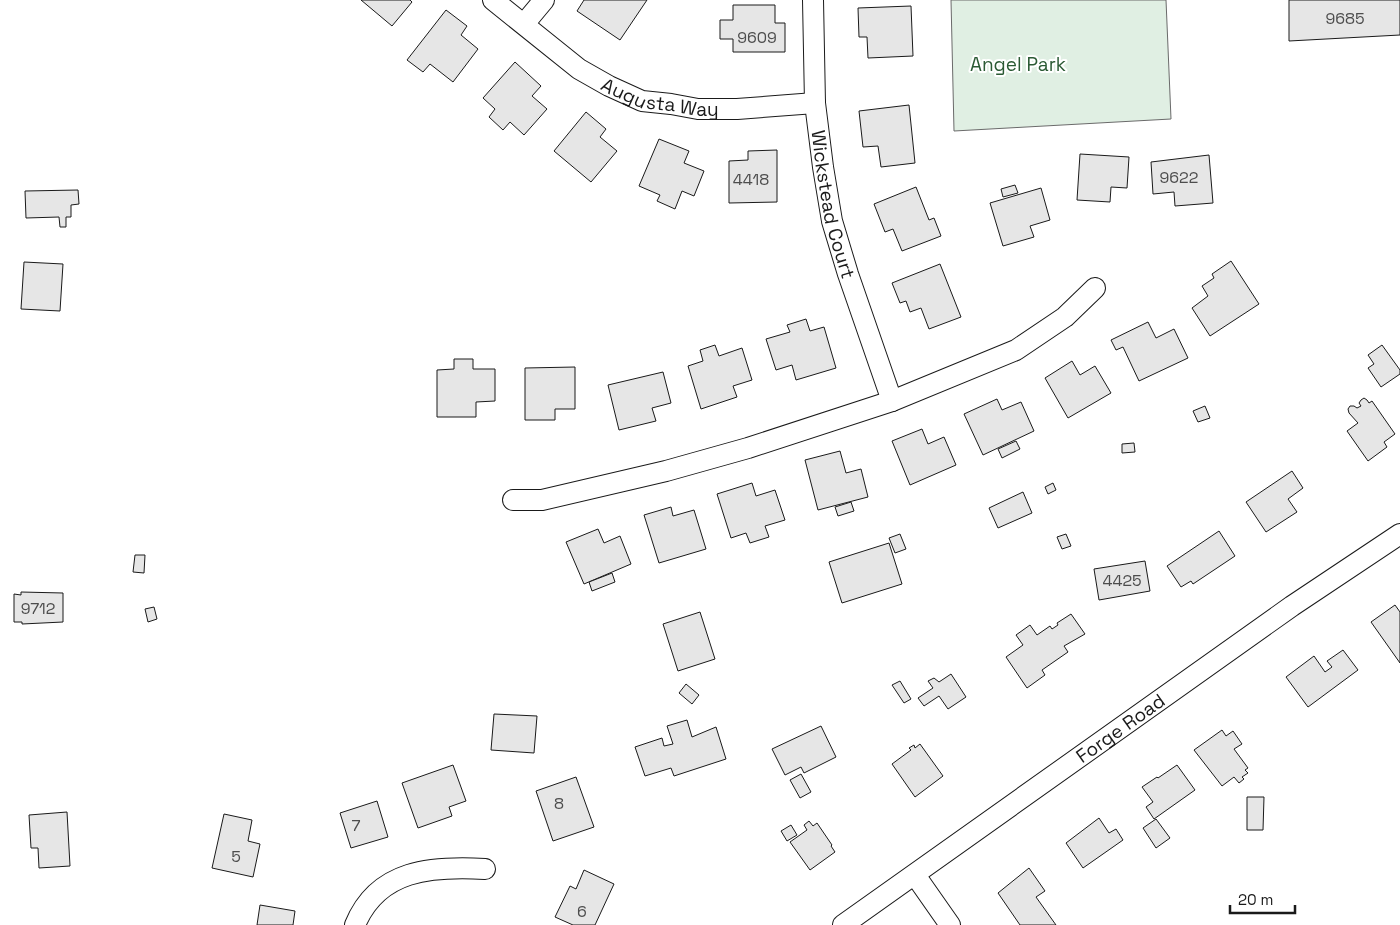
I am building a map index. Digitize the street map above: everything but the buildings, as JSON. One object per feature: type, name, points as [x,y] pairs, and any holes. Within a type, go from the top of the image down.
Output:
[{"type":"street","name":"Augusta Way","points":[[494,0],[579,69],[609,86],[642,101],[698,108],[737,108],[815,103]]},
{"type":"street","points":[[524,24],[544,0]]},
{"type":"street","name":"Wickstead Court","points":[[813,0],[815,103],[832,221],[848,274],[892,401]]},
{"type":"street","points":[[513,500],[542,500],[666,471],[748,448],[892,401],[1016,350],[1065,317],[1094,288]]},
{"type":"street","name":"Forge Road","points":[[843,925],[1292,606],[1400,534]]},
{"type":"street","points":[[355,925],[372,896],[390,882],[413,872],[464,868],[485,869]]},
{"type":"street","points":[[915,875],[950,925]]},
{"type":"green space","name":"Angel Park","points":[[951,0],[1166,0],[1171,119],[954,131]]}]
